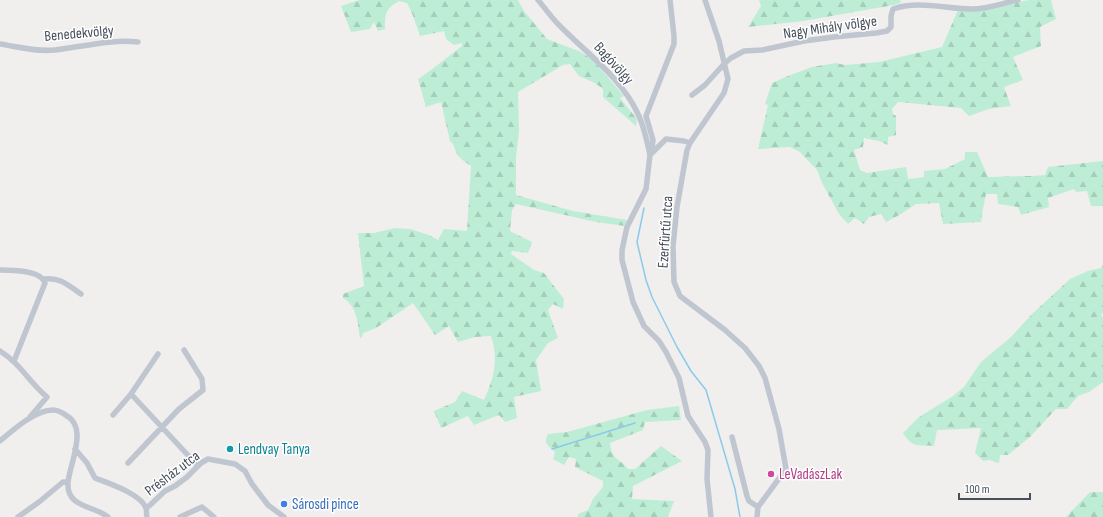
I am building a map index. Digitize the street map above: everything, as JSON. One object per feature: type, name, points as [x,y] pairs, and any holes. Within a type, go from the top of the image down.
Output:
[{"type":"street","name":"Bagóvölgy","points":[[538,0],[558,24],[604,68],[627,96],[638,114],[651,152]]},
{"type":"street","points":[[670,0],[674,44],[646,116],[653,140],[646,189],[627,227],[622,250],[622,260],[633,302],[641,320],[644,326],[659,341],[666,352],[679,378],[688,416],[705,442],[708,450],[707,479],[711,517]]},
{"type":"street","name":"Ezerfürtű utca","points":[[705,0],[719,41],[728,79],[724,93],[690,143],[687,150],[677,207],[673,246],[674,282],[680,296],[726,330],[745,348],[759,366],[765,378],[779,429],[786,469],[758,507]]},
{"type":"street","name":"Nagy Mihály völgye","points":[[724,64],[731,58],[744,52],[762,50],[804,41],[876,34],[887,31],[891,27],[890,16],[893,10],[907,4],[927,4],[971,9],[1018,0]]},
{"type":"street","name":"Benedekvölgy","points":[[0,44],[48,50],[108,42],[138,42]]},
{"type":"street","points":[[692,94],[705,85],[724,64]]},
{"type":"street","points":[[651,152],[666,139],[690,143]]},
{"type":"street","points":[[0,270],[34,274],[41,276],[44,279],[54,278],[67,284],[81,294]]},
{"type":"street","points":[[14,361],[44,288],[44,279]]},
{"type":"street","points":[[128,463],[179,409],[203,390],[202,379],[184,350]]},
{"type":"street","points":[[0,351],[14,361],[23,370],[34,386],[46,397],[28,420]]},
{"type":"street","points":[[113,414],[131,394],[158,354]]},
{"type":"street","points":[[131,394],[198,466]]},
{"type":"street","points":[[0,441],[40,413],[49,410],[57,410],[64,414],[73,421],[76,428],[77,439],[68,482],[67,489],[69,495],[77,503],[99,511],[108,517]]},
{"type":"street","points":[[732,438],[747,496],[749,501],[758,507],[757,517]]},
{"type":"street","points":[[75,449],[87,463],[95,478],[123,488],[138,499],[146,507],[146,517]]},
{"type":"street","name":"Présház utca","points":[[146,507],[165,491],[187,477],[208,459],[234,464],[245,471],[252,484],[268,505],[284,517]]},
{"type":"street","points":[[18,517],[63,482],[68,482]]},
{"type":"street","points":[[180,517],[202,507],[214,517]]},
{"type":"green space","points":[[360,0],[518,0],[524,11],[547,39],[581,52],[593,60],[624,96],[620,98],[637,119],[636,126],[603,97],[603,89],[595,83],[579,76],[570,64],[563,65],[518,92],[519,131],[516,158],[516,195],[573,211],[627,220],[625,226],[596,222],[516,204],[512,210],[510,231],[532,242],[528,253],[512,251],[511,254],[534,270],[544,273],[564,299],[563,309],[553,304],[548,310],[558,338],[548,343],[536,360],[541,391],[514,397],[517,418],[505,422],[499,415],[474,425],[468,416],[441,428],[434,411],[455,402],[462,391],[484,400],[493,376],[495,361],[495,353],[491,336],[475,337],[458,342],[449,326],[435,335],[413,303],[376,328],[363,333],[362,337],[360,338],[354,310],[348,301],[343,298],[343,294],[364,286],[358,233],[374,233],[395,228],[410,229],[429,235],[438,240],[444,229],[467,231],[471,166],[459,157],[450,141],[441,102],[426,107],[418,79],[462,46],[462,43],[454,45],[446,39],[444,31],[420,36],[407,3],[399,1],[388,9],[385,19],[385,29],[378,31],[374,22],[370,29],[351,32],[341,6]]},
{"type":"green space","points":[[759,0],[899,0],[902,2],[894,5],[803,21],[748,27],[761,6]]},
{"type":"green space","points":[[1029,0],[1051,0],[1056,19],[1040,27],[1041,46],[1013,57],[1023,80],[1004,87],[1011,106],[989,109],[969,116],[961,108],[898,102],[892,109],[893,114],[896,116],[896,135],[888,137],[888,145],[879,141],[864,138],[863,147],[854,150],[860,170],[867,173],[906,167],[908,179],[924,177],[924,171],[945,169],[965,159],[965,152],[977,152],[988,177],[1045,175],[1048,167],[1103,161],[1103,206],[1091,206],[1087,191],[1076,192],[1074,189],[1048,198],[1049,207],[1021,215],[1018,207],[998,204],[997,194],[986,194],[981,222],[943,224],[939,203],[916,204],[886,222],[881,214],[869,217],[864,224],[855,218],[848,224],[839,214],[822,183],[817,170],[800,152],[790,147],[758,149],[768,105],[765,104],[772,83],[812,67],[836,63],[845,65],[879,62],[942,47],[958,10],[997,6]]},
{"type":"green space","points":[[1103,265],[1103,313],[1101,314],[1103,318],[1103,382],[1089,392],[1078,396],[1067,409],[1056,409],[1031,436],[1008,455],[1000,455],[999,463],[989,460],[983,461],[975,453],[981,428],[937,430],[934,446],[916,445],[906,438],[903,433],[919,417],[953,396],[964,387],[981,362],[1011,337],[1032,314],[1070,279],[1088,271],[1101,268]]},
{"type":"green space","points":[[679,406],[681,420],[645,422],[643,430],[610,443],[614,456],[628,469],[635,469],[661,446],[682,461],[633,486],[632,499],[674,501],[668,517],[578,517],[578,514],[588,510],[593,499],[603,487],[603,481],[575,467],[576,459],[569,457],[564,465],[553,459],[555,452],[546,443],[548,434],[567,432],[647,410]]},
{"type":"green space","points":[[1090,492],[1103,492],[1103,517],[1066,517]]},
{"type":"waterway","points":[[644,208],[637,242],[646,280],[652,297],[677,347],[691,371],[706,390],[735,489],[740,517]]},
{"type":"waterway","points":[[552,449],[635,423]]},
{"type":"place","name":"Lendvay Tanya","points":[[230,449]]},
{"type":"place","name":"LeVadászLak","points":[[771,474]]},
{"type":"place","name":"Sárosdi pince","points":[[284,504]]}]
